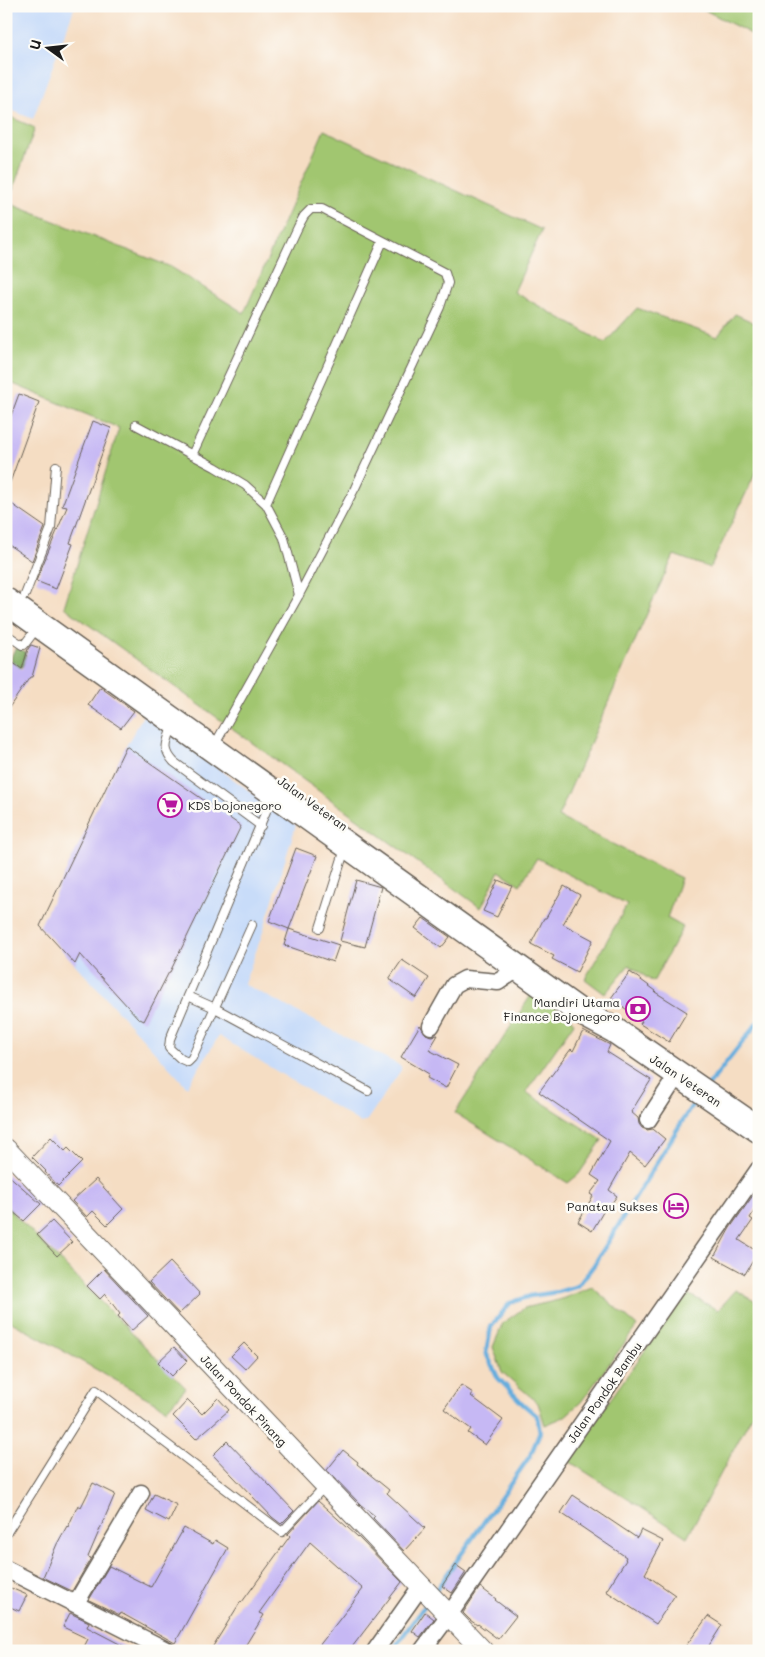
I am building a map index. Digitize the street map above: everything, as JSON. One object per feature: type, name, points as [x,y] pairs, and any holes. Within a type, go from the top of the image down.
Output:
[{"type":"main road","name":"Jalan Veteran","points":[[12,592],[40,624],[174,721],[216,742],[274,793],[346,845],[577,1010],[614,1030],[759,1130]]},
{"type":"main road","name":"Jalan Veteran","points":[[12,592],[216,742],[586,998],[614,1030]]},
{"type":"street","points":[[430,1026],[454,985],[464,979],[498,982],[518,968]]},
{"type":"street","points":[[648,1120],[681,1076]]},
{"type":"street","name":"Jalan Pondok Pinang","points":[[6,1149],[483,1651]]},
{"type":"street","name":"Jalan Pondok Bambu","points":[[422,1651],[443,1610],[759,1169]]},
{"type":"street","points":[[76,1604],[141,1493]]},
{"type":"street","points":[[6,1568],[168,1651]]},
{"type":"street","points":[[375,1651],[422,1587]]},
{"type":"lane","points":[[192,455],[304,216],[311,208],[322,209],[445,273],[448,283],[440,308],[355,488],[299,595],[216,742]]},
{"type":"lane","points":[[266,504],[383,241]]},
{"type":"lane","points":[[136,425],[245,485],[266,504],[284,538],[299,595]]},
{"type":"lane","points":[[12,592],[51,528],[56,466]]},
{"type":"lane","points":[[6,634],[24,645],[40,624]]},
{"type":"lane","points":[[174,721],[166,748],[167,754],[174,762],[261,826]]},
{"type":"lane","points":[[252,924],[192,1058],[188,1062],[181,1059],[169,1048],[170,1039],[274,793]]},
{"type":"lane","points":[[320,928],[346,845]]},
{"type":"lane","points":[[188,996],[215,1008],[368,1091]]},
{"type":"lane","points":[[6,1534],[96,1390],[282,1532],[326,1485]]},
{"type":"shaded area","points":[[6,6],[75,6],[33,119],[6,108]]},
{"type":"shaded area","points":[[144,714],[296,825],[262,935],[244,984],[401,1066],[401,1070],[367,1120],[361,1123],[219,1036],[187,1087],[40,926],[126,746]]},
{"type":"green space","points":[[697,6],[759,6],[759,38]]},
{"type":"green space","points":[[6,115],[35,128],[8,203],[171,267],[244,313],[324,130],[542,230],[514,292],[605,343],[637,308],[717,337],[735,314],[759,325],[759,466],[710,568],[674,555],[558,817],[681,878],[667,918],[683,927],[653,982],[629,965],[605,994],[585,979],[627,905],[537,858],[520,885],[499,871],[481,908],[64,607],[119,428],[6,381]]},
{"type":"green space","points":[[18,648],[25,652],[25,662],[19,670],[12,658],[15,649]]},
{"type":"green space","points":[[533,992],[569,1016],[574,1023],[526,1092],[602,1140],[579,1174],[568,1183],[455,1113]]},
{"type":"green space","points":[[6,1206],[186,1388],[167,1409],[6,1319]]},
{"type":"green space","points":[[592,1287],[637,1326],[581,1402],[564,1417],[545,1425],[538,1403],[502,1372],[493,1347],[503,1323],[524,1308],[559,1300]]},
{"type":"green space","points":[[736,1290],[759,1304],[759,1402],[687,1537],[567,1460],[686,1293],[718,1310]]},
{"type":"building","points":[[19,394],[39,402],[8,488],[6,488],[6,429]]},
{"type":"building","points":[[93,421],[111,428],[70,543],[73,544],[56,589],[36,581],[67,507],[62,506]]},
{"type":"building","points":[[6,500],[45,527],[32,561],[6,543]]},
{"type":"building","points":[[31,645],[40,648],[32,677],[30,677],[6,712],[6,658],[22,669]]},
{"type":"building","points":[[100,687],[134,711],[121,728],[88,705]]},
{"type":"building","points":[[126,746],[241,826],[144,1021],[138,1018],[80,954],[75,964],[40,926]]},
{"type":"building","points":[[296,848],[317,856],[289,929],[269,921]]},
{"type":"building","points":[[356,880],[381,887],[365,947],[340,941]]},
{"type":"building","points":[[498,880],[512,886],[497,917],[483,911]]},
{"type":"building","points":[[564,886],[580,895],[563,924],[593,940],[577,972],[552,959],[554,956],[531,944],[544,918],[546,918]]},
{"type":"building","points":[[423,918],[450,937],[441,948],[415,928]]},
{"type":"building","points":[[289,929],[339,945],[333,962],[284,945]]},
{"type":"building","points":[[402,960],[429,978],[416,998],[389,979]]},
{"type":"building","points":[[630,972],[655,992],[687,1012],[669,1042],[640,1024],[642,1021],[611,998]]},
{"type":"building","points":[[420,1025],[426,1034],[431,1036],[438,1035],[429,1050],[458,1065],[446,1088],[427,1078],[429,1074],[401,1057]]},
{"type":"building","points":[[583,1031],[610,1045],[607,1052],[651,1080],[631,1112],[638,1118],[642,1128],[647,1130],[653,1129],[665,1139],[645,1165],[630,1153],[609,1190],[617,1196],[608,1208],[606,1207],[592,1231],[578,1222],[593,1196],[590,1194],[600,1181],[591,1175],[610,1141],[539,1092],[571,1049],[573,1051]]},
{"type":"building","points":[[51,1137],[65,1151],[68,1148],[82,1162],[58,1186],[32,1157]]},
{"type":"building","points":[[6,1173],[41,1204],[24,1221],[6,1206]]},
{"type":"building","points":[[96,1179],[123,1209],[107,1225],[93,1211],[87,1217],[72,1201]]},
{"type":"building","points":[[759,1187],[759,1203],[750,1218],[753,1220],[739,1240],[758,1252],[745,1274],[714,1257],[730,1228]]},
{"type":"building","points":[[52,1221],[72,1242],[57,1256],[37,1235]]},
{"type":"building","points":[[170,1262],[200,1294],[179,1314],[149,1282]]},
{"type":"building","points":[[104,1269],[148,1316],[131,1331],[118,1316],[120,1314],[105,1294],[100,1299],[87,1286]]},
{"type":"building","points":[[244,1343],[257,1356],[245,1369],[231,1356]]},
{"type":"building","points":[[174,1347],[187,1361],[172,1376],[158,1362]]},
{"type":"building","points":[[461,1385],[473,1393],[471,1396],[503,1420],[485,1445],[468,1433],[471,1429],[444,1409]]},
{"type":"building","points":[[218,1398],[229,1410],[196,1439],[173,1416],[188,1400],[202,1414]]},
{"type":"building","points":[[227,1441],[294,1511],[281,1524],[213,1455]]},
{"type":"building","points":[[343,1450],[389,1490],[387,1493],[425,1528],[404,1551],[373,1518],[375,1516],[361,1505],[327,1470]]},
{"type":"building","points":[[93,1483],[115,1494],[88,1557],[91,1558],[72,1591],[43,1577],[57,1544],[68,1527],[78,1505],[81,1507]]},
{"type":"building","points":[[154,1494],[177,1505],[169,1522],[146,1510]]},
{"type":"building","points":[[573,1495],[637,1538],[641,1530],[663,1541],[645,1574],[675,1595],[656,1624],[606,1591],[626,1560],[626,1557],[561,1513]]},
{"type":"building","points":[[318,1501],[357,1536],[402,1582],[349,1651],[315,1651],[363,1589],[310,1542],[259,1613],[264,1615],[242,1651],[210,1651],[241,1601],[290,1536],[288,1534]]},
{"type":"building","points":[[184,1528],[213,1544],[215,1540],[228,1548],[175,1643],[121,1613],[120,1615],[89,1600],[109,1566],[151,1587]]},
{"type":"building","points":[[456,1565],[466,1572],[452,1593],[442,1586]]},
{"type":"building","points":[[6,1586],[27,1595],[19,1611],[6,1605]]},
{"type":"building","points":[[480,1587],[516,1616],[498,1639],[463,1613]]},
{"type":"building","points":[[425,1612],[434,1619],[420,1637],[412,1631]]},
{"type":"building","points":[[70,1613],[89,1622],[87,1627],[133,1651],[82,1651],[88,1639],[63,1627]]},
{"type":"building","points":[[708,1616],[722,1625],[708,1647],[705,1651],[682,1651]]},
{"type":"waterway","points":[[708,1086],[759,1021]]},
{"type":"waterway","points":[[434,1593],[530,1456],[540,1432],[537,1416],[498,1378],[486,1353],[491,1327],[510,1303],[530,1296],[558,1292],[578,1286],[594,1265],[691,1107],[699,1098]]},
{"type":"waterway","points":[[392,1651],[428,1601]]},
{"type":"place","name":"KDS bojonegoro","points":[[170,805]]},
{"type":"place","name":"Mandiri Utama Finance Bojonegoro","points":[[638,1009]]},
{"type":"place","name":"Panatau Sukses","points":[[676,1206]]}]
